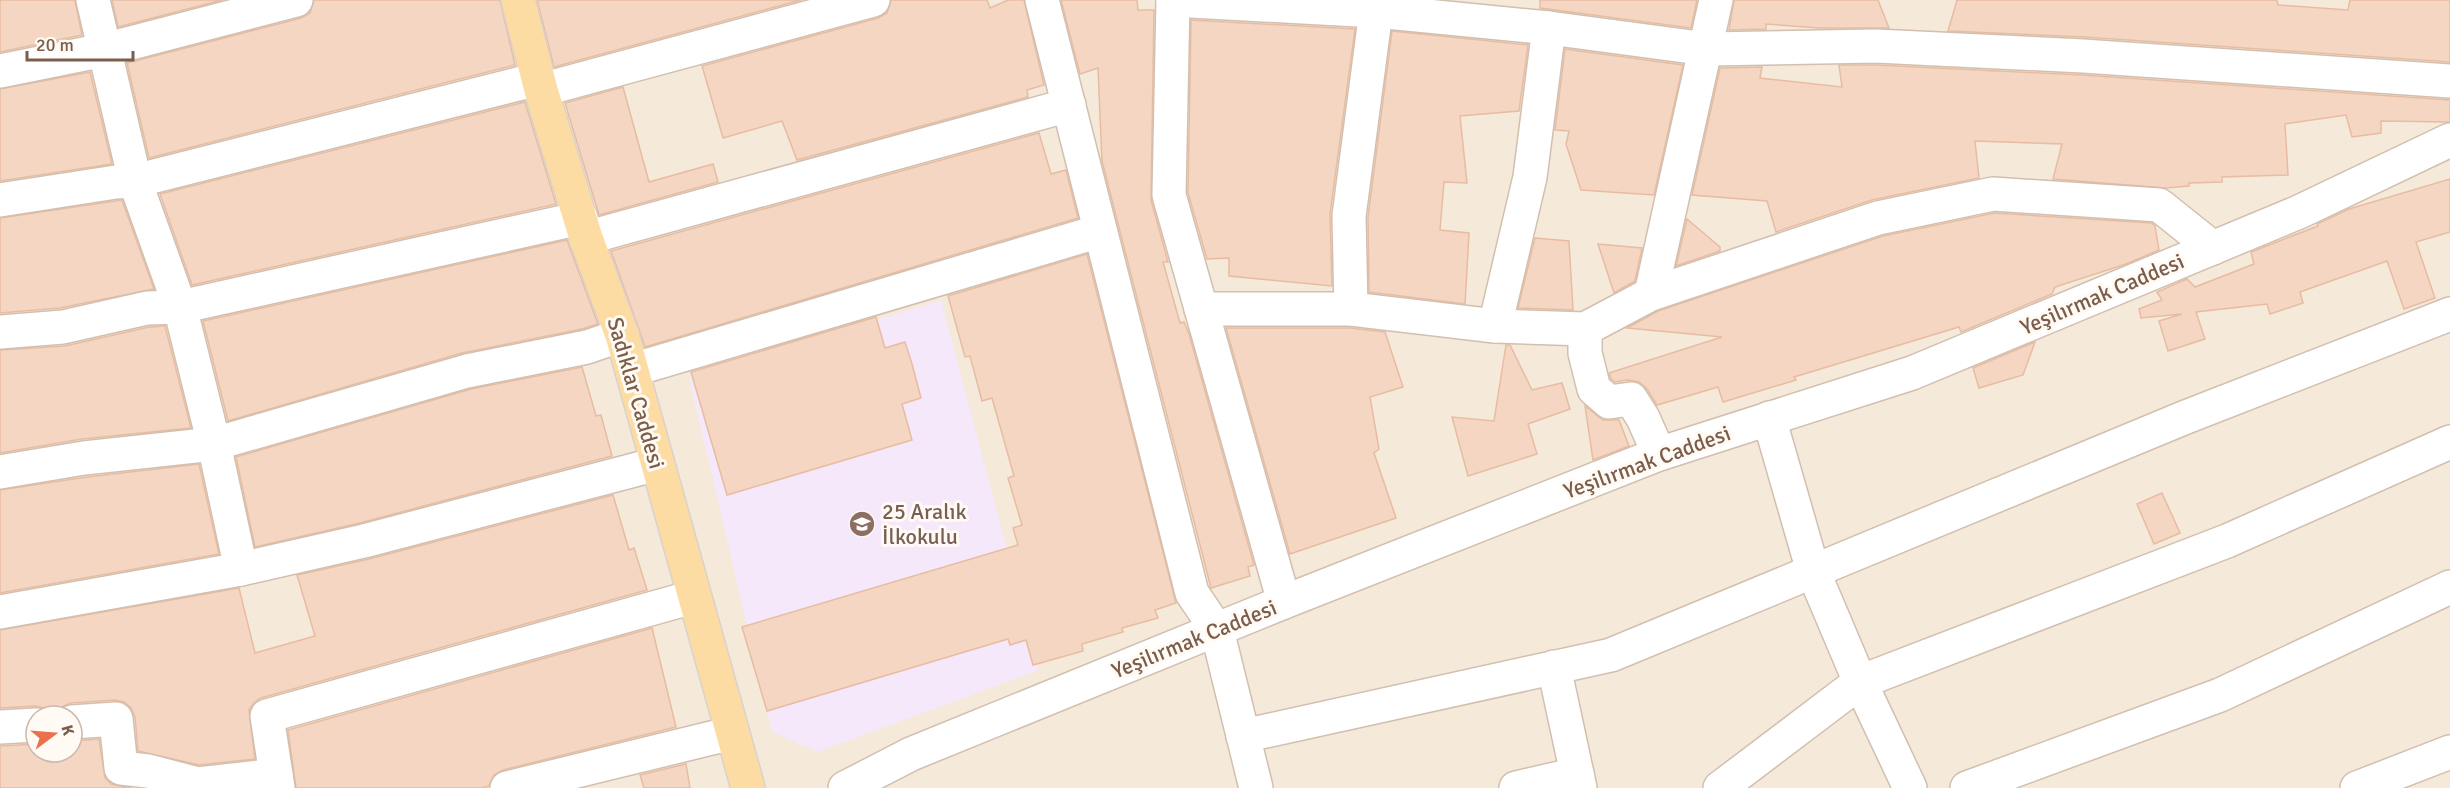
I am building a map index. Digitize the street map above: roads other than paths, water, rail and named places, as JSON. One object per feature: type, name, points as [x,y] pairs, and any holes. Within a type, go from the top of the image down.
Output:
[{"type":"main road","name":"Sadıklar Caddesi","points":[[518,0],[540,85],[583,228],[622,335],[693,597],[748,788]]},
{"type":"street","points":[[93,0],[135,181],[180,307],[214,444],[241,569]]},
{"type":"street","points":[[0,71],[104,50],[296,0]]},
{"type":"street","points":[[0,200],[135,181],[540,85],[873,0]]},
{"type":"street","points":[[1042,0],[1192,593],[1217,630],[1256,788]]},
{"type":"street","points":[[1284,602],[1169,195],[1173,0],[1376,11],[1482,11],[1549,28],[1707,49],[1876,46],[2084,56],[2450,81]]},
{"type":"street","points":[[1651,294],[1716,0]]},
{"type":"street","points":[[1351,309],[1349,216],[1376,11]]},
{"type":"street","points":[[1496,326],[1530,177],[1549,28]]},
{"type":"street","points":[[0,332],[63,327],[147,308],[180,307],[583,228],[1069,105]]},
{"type":"street","name":"Yeşilırmak Caddesi","points":[[845,788],[911,754],[1284,602],[1659,454],[1912,373],[2299,212],[2450,141]]},
{"type":"street","points":[[1202,309],[1351,309],[1496,326],[1585,329],[1651,294],[1878,218],[1993,194],[2159,205],[2213,248]]},
{"type":"street","points":[[632,370],[1100,231]]},
{"type":"street","points":[[1243,736],[1611,655],[2186,417],[2450,314]]},
{"type":"street","points":[[1585,329],[1585,352],[1594,389],[1609,402],[1631,399],[1643,418],[1659,454]]},
{"type":"street","points":[[0,472],[84,458],[214,444],[467,372],[587,347],[622,335]]},
{"type":"street","points":[[1769,418],[1813,571],[1860,682],[1910,788]]},
{"type":"street","points":[[1720,788],[1860,682],[2227,541],[2450,442]]},
{"type":"street","points":[[0,612],[241,569],[364,541],[657,464]]},
{"type":"street","points":[[1967,788],[2220,695],[2450,587]]},
{"type":"street","points":[[84,721],[116,719],[121,768],[148,771],[198,784],[277,781],[267,716],[657,609],[693,597]]},
{"type":"street","points":[[1516,788],[1579,781],[1554,667]]},
{"type":"street","points":[[0,727],[24,726]]},
{"type":"street","points":[[507,788],[732,733]]},
{"type":"street","points":[[2357,788],[2450,752]]},
{"type":"place","name":"25 Aralık İlkokulu","points":[[862,524]]}]
